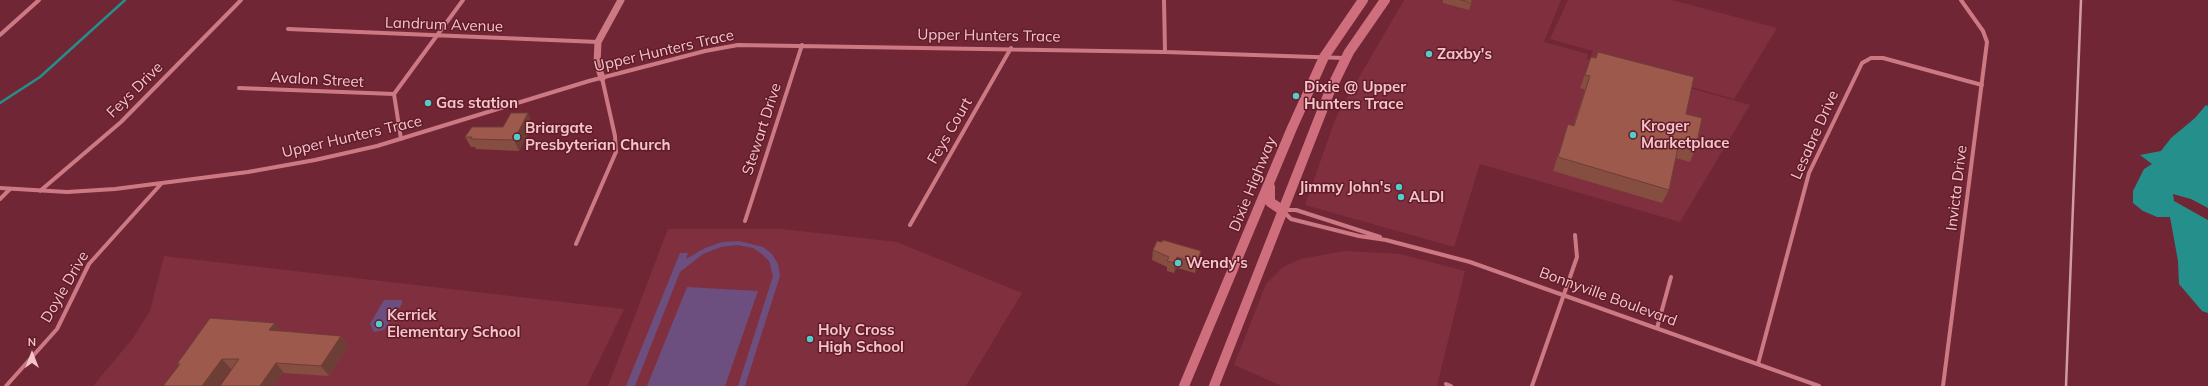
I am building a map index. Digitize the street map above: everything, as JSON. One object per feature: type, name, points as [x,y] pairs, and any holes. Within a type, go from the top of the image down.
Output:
[{"type":"main road","name":"Dixie Highway","points":[[1184,386],[1272,173],[1324,57],[1363,0]]},
{"type":"main road","points":[[1214,386],[1329,93],[1346,59],[1385,0]]},
{"type":"main road","points":[[1272,173],[1269,198],[1274,205],[1282,210]]},
{"type":"street","points":[[0,36],[39,0]]},
{"type":"street","name":"Feys Drive","points":[[40,191],[121,122],[241,0]]},
{"type":"street","points":[[401,139],[394,94],[463,0]]},
{"type":"street","points":[[576,244],[614,160],[616,152],[615,136],[597,56],[598,42],[621,0]]},
{"type":"street","points":[[1164,0],[1165,52]]},
{"type":"street","name":"Invicta Drive","points":[[1944,386],[1987,38],[1961,0]]},
{"type":"street","name":"Landrum Avenue","points":[[288,29],[598,42]]},
{"type":"street","name":"Upper Hunters Trace","points":[[0,188],[40,191],[90,191],[161,184],[309,161],[401,139],[602,78],[724,47],[753,45],[802,45],[1011,48],[1324,57],[1346,59]]},
{"type":"street","name":"Stewart Drive","points":[[745,221],[802,45]]},
{"type":"street","name":"Feys Court","points":[[910,226],[1011,48]]},
{"type":"street","name":"Lesabre Drive","points":[[1758,364],[1809,173],[1862,63],[1871,58],[1883,58],[1982,85]]},
{"type":"street","name":"Avalon Street","points":[[239,88],[394,94]]},
{"type":"street","name":"Doyle Drive","points":[[6,386],[57,329],[67,312],[79,281],[89,264],[161,184]]},
{"type":"street","points":[[0,199],[10,189]]},
{"type":"street","name":"Bonnyville Boulevard","points":[[1282,210],[1291,219],[1359,236],[1386,240],[1470,262],[1564,294],[1819,386]]},
{"type":"street","name":"Bonnyville Boulevard","points":[[1282,210],[1296,210],[1360,229],[1386,240]]},
{"type":"street","points":[[1532,386],[1577,257],[1575,235]]},
{"type":"street","points":[[1658,328],[1671,277]]},
{"type":"shaded area","points":[[1404,0],[1561,0],[1544,42],[1588,54],[1587,59],[1750,105],[1680,222],[1480,164],[1454,247],[1305,205],[1336,117]]},
{"type":"shaded area","points":[[1568,0],[1672,0],[1777,28],[1734,99],[1590,58],[1593,51],[1550,39]]},
{"type":"shaded area","name":"Holy Cross High School","points":[[668,229],[782,229],[897,242],[1022,293],[966,386],[608,386]]},
{"type":"shaded area","points":[[739,241],[763,247],[772,254],[778,264],[780,276],[745,386],[738,386],[773,276],[769,261],[762,254],[753,248],[737,245],[721,247],[703,254],[680,272],[635,386],[626,386],[680,253],[688,253],[686,259],[705,248],[722,242]]},
{"type":"shaded area","points":[[1345,251],[1400,254],[1465,271],[1437,386],[1282,386],[1234,365],[1266,284],[1282,268],[1300,259]]},
{"type":"shaded area","name":"Kerrick Elementary School","points":[[164,256],[624,309],[587,386],[93,386],[133,338],[150,311]]},
{"type":"shaded area","points":[[687,287],[758,291],[725,386],[647,386]]},
{"type":"shaded area","points":[[384,300],[402,300],[402,304],[384,330],[374,332],[370,324]]},
{"type":"water","points":[[2206,105],[2208,106],[2208,208],[2191,199],[2173,194],[2174,201],[2208,220],[2208,313],[2202,311],[2179,284],[2178,261],[2170,217],[2157,217],[2143,211],[2133,203],[2133,191],[2144,169],[2152,164],[2140,155],[2161,151],[2171,138],[2195,118]]},
{"type":"building","points":[[1461,0],[1472,0],[1471,3]]},
{"type":"building","name":"Kroger Marketplace","points":[[1598,52],[1694,77],[1686,114],[1702,118],[1696,148],[1679,143],[1669,190],[1558,157],[1568,124],[1574,126],[1590,76],[1585,75],[1591,57],[1596,58]]},
{"type":"building","points":[[511,113],[528,113],[514,140],[471,139],[472,137],[465,137],[472,127],[503,127]]},
{"type":"building","points":[[1163,240],[1201,251],[1196,263],[1177,257],[1175,263],[1167,261],[1169,257],[1153,250],[1157,241],[1162,242]]},
{"type":"building","name":"Kerrick Elementary School","points":[[210,318],[275,323],[269,330],[341,336],[321,366],[276,363],[260,386],[220,386],[239,359],[222,359],[202,386],[163,386],[180,364],[177,364]]},
{"type":"waterway","points":[[0,103],[40,77],[125,0]]},
{"type":"railway","points":[[2066,386],[2081,0]]},
{"type":"place","name":"Zaxby's","points":[[1429,54]]},
{"type":"place","name":"Dixie @ Upper Hunters Trace","points":[[1296,96]]},
{"type":"place","name":"Gas station","points":[[428,103]]},
{"type":"place","name":"Kroger Marketplace","points":[[1633,135]]},
{"type":"place","name":"Briargate Presbyterian Church","points":[[517,137]]},
{"type":"place","name":"Jimmy John's","points":[[1399,187]]},
{"type":"place","name":"ALDI","points":[[1401,197]]},
{"type":"place","name":"Wendy's","points":[[1178,263]]},
{"type":"place","name":"Kerrick Elementary School","points":[[379,324]]},
{"type":"place","name":"Holy Cross High School","points":[[810,339]]}]
